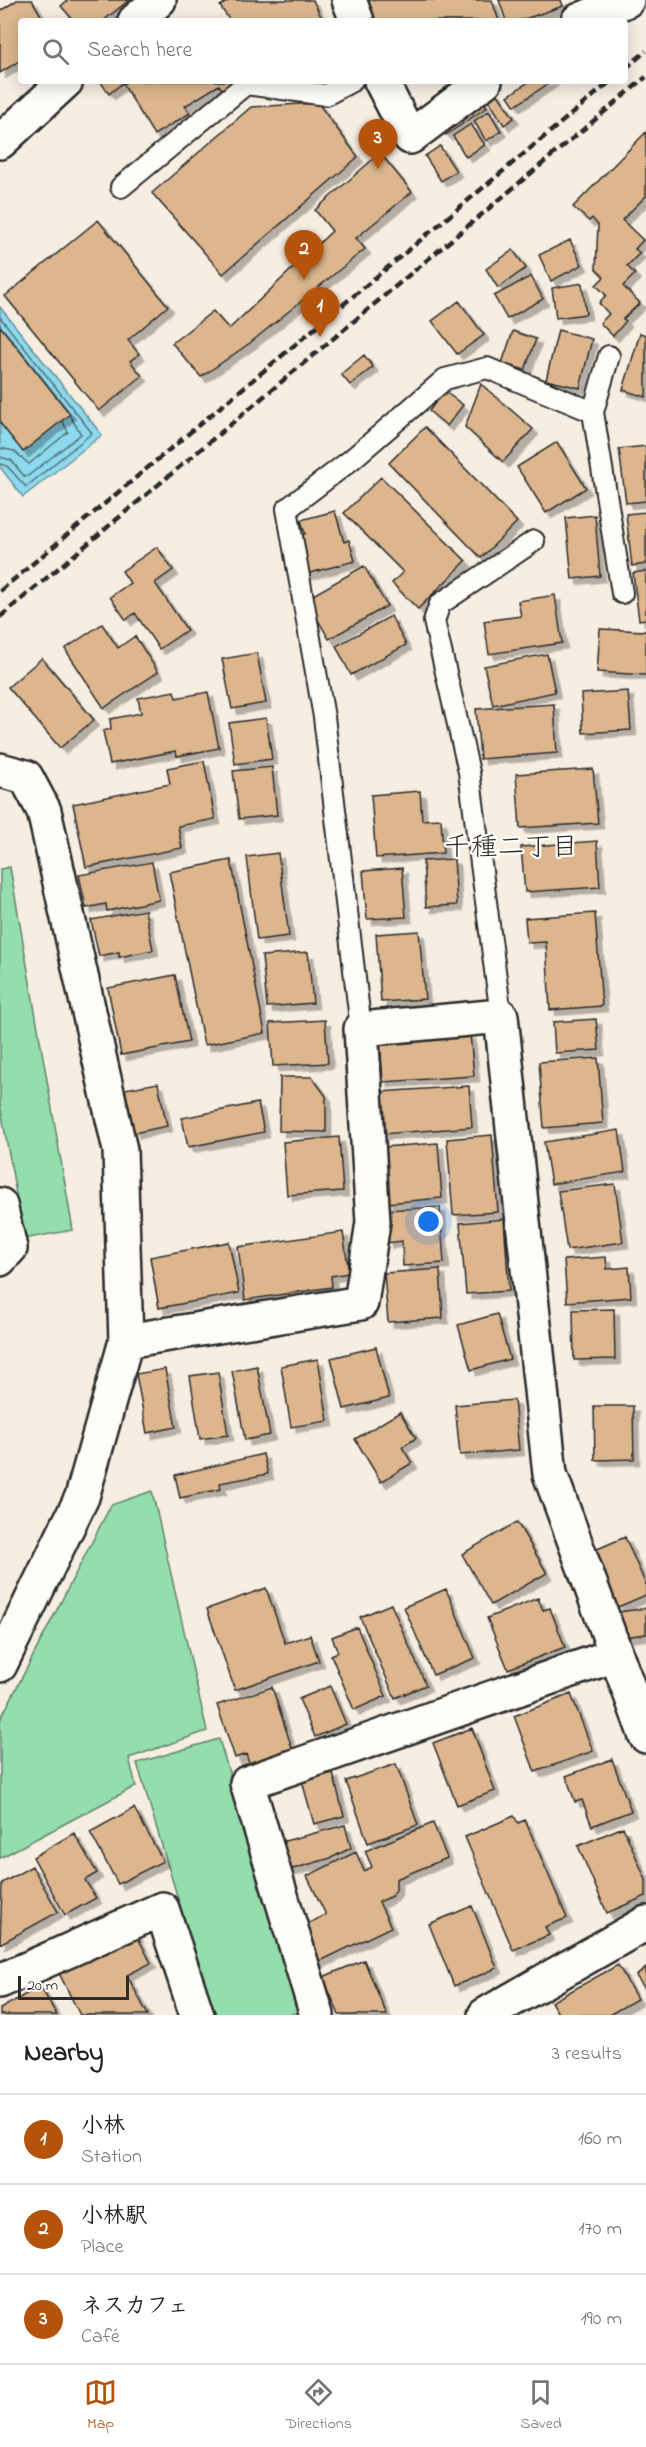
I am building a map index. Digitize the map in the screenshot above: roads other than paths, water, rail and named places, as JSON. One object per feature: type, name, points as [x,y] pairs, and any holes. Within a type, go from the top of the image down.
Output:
[{"type":"street","points":[[138,18],[159,0]]},
{"type":"street","points":[[349,0],[356,18]]},
{"type":"street","points":[[585,18],[627,0]]},
{"type":"street","points":[[0,142],[63,84]]},
{"type":"street","points":[[383,84],[410,137],[481,84]]},
{"type":"street","points":[[0,770],[26,777],[44,811],[120,1150],[126,1341],[82,1497],[0,1665]]},
{"type":"street","points":[[126,1341],[361,1303],[373,1222],[361,1029],[501,1016],[550,1474],[615,1655],[644,1725]]},
{"type":"street","points":[[0,1205],[10,1248],[0,1259]]},
{"type":"street","points":[[317,2015],[247,1783],[615,1655]]},
{"type":"street","points":[[0,1981],[162,1909],[197,2015]]},
{"type":"street","points":[[485,2015],[525,2005],[646,1923]]},
{"type":"lane","points":[[121,188],[246,84],[326,95],[346,84]]},
{"type":"lane","points":[[609,356],[593,412],[622,593]]},
{"type":"lane","points":[[361,1029],[324,717],[287,509],[351,460],[445,378],[487,368],[593,412]]},
{"type":"lane","points":[[501,1016],[469,772],[434,621],[440,604],[534,540]]},
{"type":"water","points":[[0,307],[102,435],[23,497],[0,467]]},
{"type":"railway","points":[[628,66],[646,51]]},
{"type":"railway","points":[[0,617],[646,77]]},
{"type":"railway","points":[[0,591],[607,84]]},
{"type":"place","name":"ネスカフェ","points":[[378,169]]},
{"type":"place","name":"小林駅","points":[[304,280]]},
{"type":"place","name":"小林","points":[[320,337]]},
{"type":"district","name":"千種二丁目","points":[[511,848]]}]
